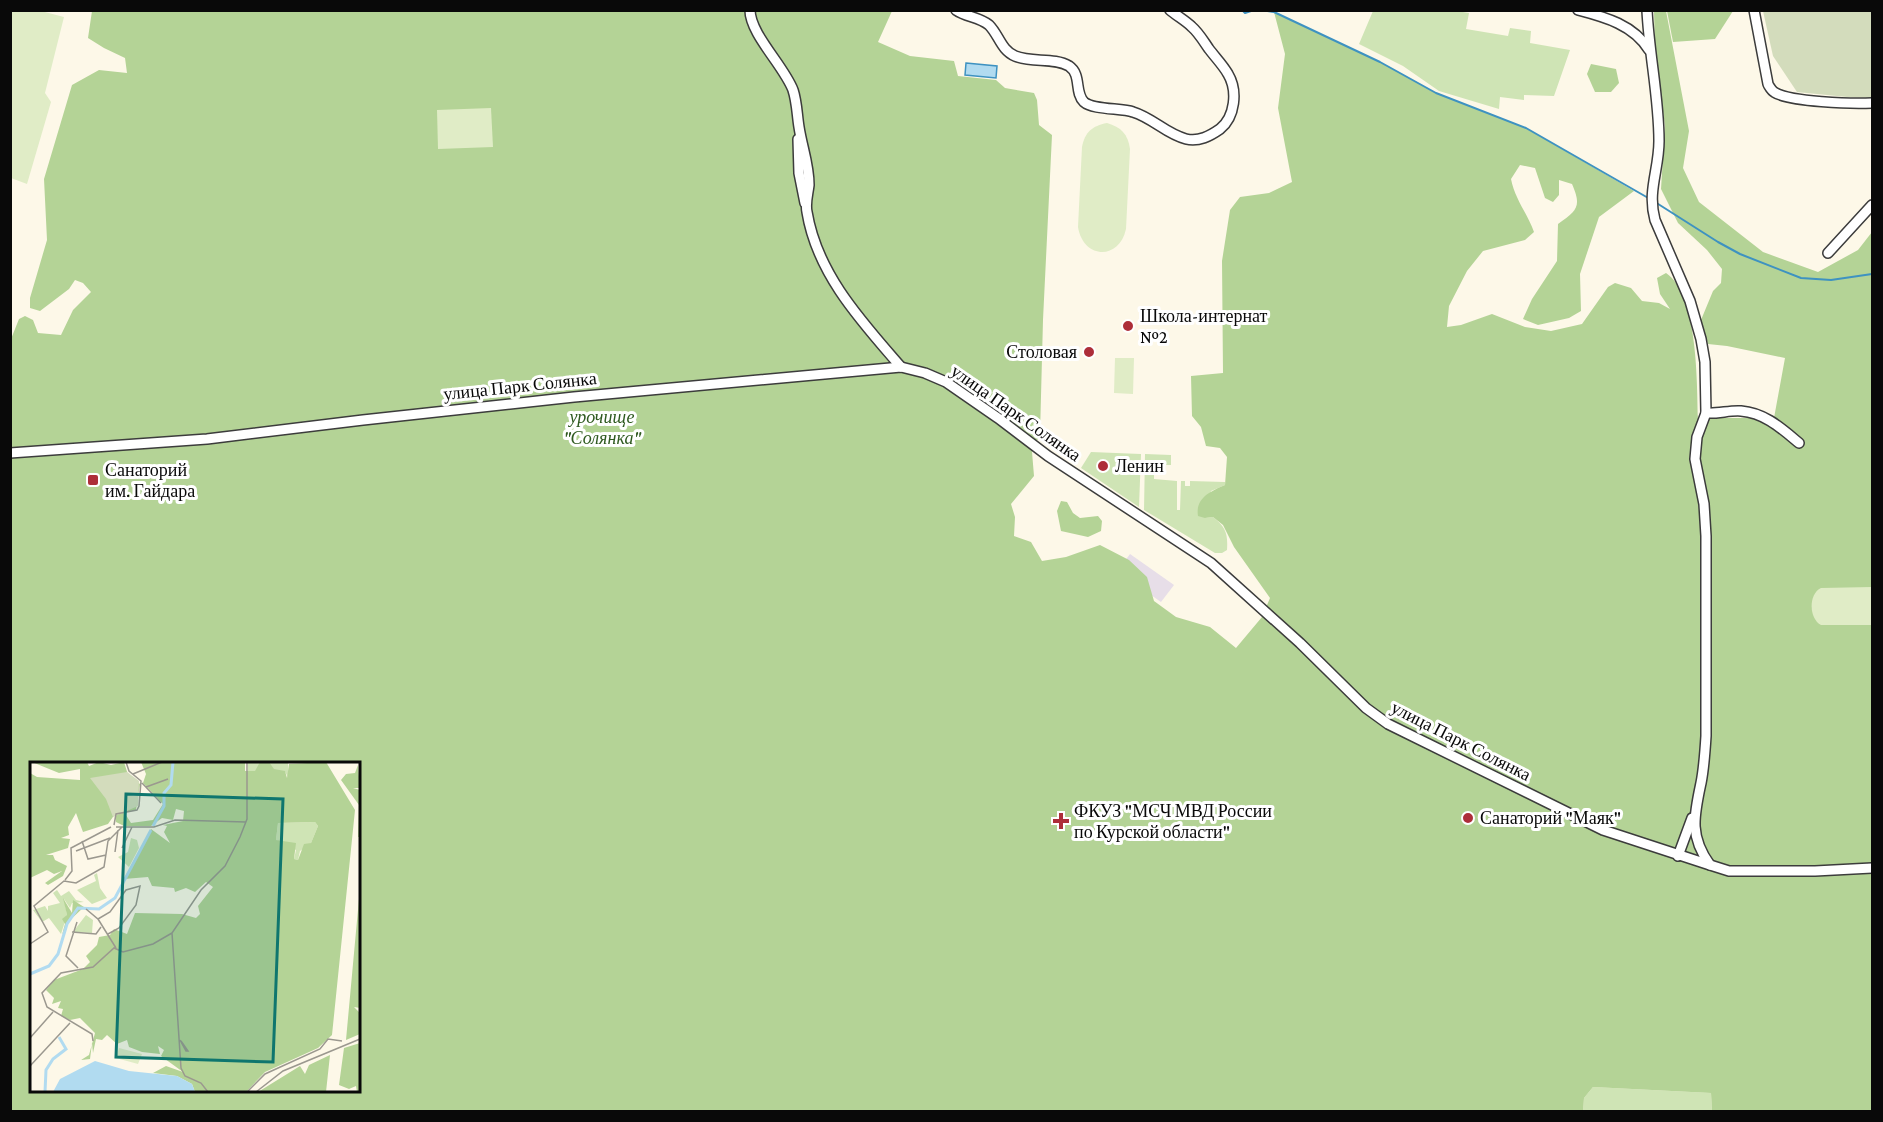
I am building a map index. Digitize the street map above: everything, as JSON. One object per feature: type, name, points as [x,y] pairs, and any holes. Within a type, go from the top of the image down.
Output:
[{"type":"street","points":[[750,10],[752,23],[787,77],[794,93],[807,161],[806,208],[812,234],[833,280],[864,325],[901,367]]},
{"type":"street","points":[[956,10],[988,24],[1004,49],[1016,57],[1062,63],[1071,68],[1077,79],[1080,97],[1088,105],[1133,112],[1153,121],[1168,132],[1197,140],[1213,134],[1224,126],[1230,117],[1234,93],[1228,74],[1193,28],[1170,10]]},
{"type":"street","points":[[970,16],[976,15],[981,10]]},
{"type":"street","points":[[1578,10],[1633,31],[1644,42],[1652,56]]},
{"type":"street","points":[[1647,10],[1658,110],[1659,144],[1651,196],[1652,209],[1690,300],[1705,362],[1707,413],[1697,437],[1695,449],[1704,504],[1706,536],[1705,762],[1694,810],[1678,856]]},
{"type":"street","points":[[1754,10],[1768,84],[1773,92],[1802,100],[1872,103]]},
{"type":"street","points":[[1828,253],[1872,205]]},
{"type":"street","name":"улица Парк Солянка","points":[[10,453],[207,439],[563,398],[901,367],[925,373],[946,382],[1048,456],[1211,563],[1300,643],[1366,708],[1388,724],[1603,830],[1678,856],[1729,871],[1815,871],[1872,868]]},
{"type":"street","points":[[1707,413],[1739,411],[1761,415],[1799,443]]},
{"type":"street","points":[[1694,810],[1696,840],[1701,853],[1710,865]]},
{"type":"shaded area","points":[[1130,554],[1174,585],[1161,602],[1131,581],[1119,569]]},
{"type":"green space","points":[[1451,10],[1469,13],[1466,29],[1508,36],[1510,28],[1531,31],[1530,43],[1570,50],[1554,96],[1524,95],[1524,100],[1500,97],[1499,109],[1439,91],[1403,66],[1359,44],[1373,11]]},
{"type":"green space","points":[[1667,10],[1733,11],[1715,39],[1673,42]]},
{"type":"green space","points":[[10,11],[41,11],[64,17],[45,93],[51,102],[27,184],[11,178]]},
{"type":"green space","name":"урочище \"Солянка\"","points":[[92,11],[892,11],[878,42],[910,56],[954,61],[958,76],[996,80],[1005,88],[1034,93],[1037,100],[1039,125],[1052,135],[1040,434],[1032,452],[1034,476],[1011,504],[1015,517],[1014,536],[1031,542],[1042,561],[1066,557],[1100,545],[1129,560],[1147,577],[1154,601],[1176,617],[1210,627],[1236,648],[1262,617],[1270,598],[1234,547],[1223,525],[1213,517],[1198,516],[1199,504],[1205,496],[1225,485],[1227,457],[1220,448],[1206,446],[1201,427],[1192,416],[1191,376],[1223,373],[1222,261],[1230,210],[1240,197],[1269,193],[1292,182],[1278,108],[1285,54],[1274,12],[1380,62],[1436,93],[1526,128],[1634,191],[1599,217],[1580,274],[1581,311],[1569,318],[1538,325],[1523,319],[1532,299],[1557,261],[1558,224],[1576,207],[1577,198],[1572,184],[1559,180],[1559,195],[1553,202],[1545,198],[1535,168],[1520,165],[1511,179],[1515,193],[1534,232],[1525,240],[1483,251],[1467,271],[1449,306],[1447,327],[1461,325],[1492,314],[1525,327],[1551,331],[1582,324],[1608,287],[1615,283],[1631,288],[1642,301],[1659,303],[1670,309],[1660,294],[1657,278],[1666,273],[1677,284],[1690,319],[1696,362],[1698,418],[1774,418],[1785,358],[1708,344],[1701,320],[1713,291],[1721,283],[1722,269],[1707,250],[1678,223],[1661,189],[1665,126],[1655,52],[1654,11],[1666,11],[1689,131],[1683,168],[1699,202],[1763,252],[1818,272],[1858,250],[1872,232],[1872,1111],[1712,1111],[1711,1093],[1593,1087],[1584,1098],[1583,1112],[11,1112],[11,339],[19,319],[25,316],[33,320],[38,333],[61,335],[73,310],[91,292],[83,283],[75,280],[69,289],[40,311],[30,308],[30,298],[47,240],[44,179],[72,85],[99,70],[127,73],[125,58],[88,38]]},
{"type":"green space","points":[[1763,11],[1872,11],[1872,98],[1797,92],[1773,56]]},
{"type":"green space","points":[[1591,64],[1616,69],[1619,83],[1611,92],[1595,92],[1587,74]]},
{"type":"green space","points":[[491,108],[493,147],[438,149],[437,110]]},
{"type":"green space","points":[[1107,123],[1123,132],[1128,139],[1130,149],[1126,229],[1116,247],[1101,252],[1087,245],[1081,238],[1078,227],[1083,142],[1090,130]]},
{"type":"green space","points":[[1115,358],[1134,358],[1133,394],[1114,393]]},
{"type":"green space","points":[[1091,452],[1141,454],[1139,507],[1081,468]]},
{"type":"green space","points":[[1145,454],[1171,455],[1171,465],[1154,465],[1154,479],[1177,481],[1177,510],[1180,510],[1181,481],[1185,481],[1185,486],[1190,486],[1190,481],[1225,482],[1225,485],[1211,491],[1205,518],[1213,517],[1221,524],[1226,535],[1227,550],[1215,553],[1144,510]]},
{"type":"green space","points":[[1061,501],[1067,502],[1073,513],[1080,518],[1098,516],[1102,521],[1101,531],[1088,537],[1061,531],[1057,511]]},
{"type":"green space","points":[[1872,587],[1872,625],[1821,625],[1814,618],[1812,601],[1821,588]]},
{"type":"green space","points":[[1593,1087],[1711,1093],[1712,1111],[1583,1112],[1584,1098]]},
{"type":"water","points":[[966,63],[997,66],[996,78],[965,75]]},
{"type":"waterway","points":[[1242,10],[1245,13],[1254,10]]},
{"type":"waterway","points":[[1261,10],[1274,12],[1380,62],[1436,93],[1526,128],[1650,199]]},
{"type":"waterway","points":[[1655,202],[1740,254],[1801,278],[1831,280],[1872,274]]},
{"type":"place","name":"Школа-интернат №2","points":[[1128,326]]},
{"type":"place","name":"Столовая","points":[[1089,352]]},
{"type":"place","name":"Ленин","points":[[1103,466]]},
{"type":"place","name":"Санаторий им. Гайдара","points":[[93,480]]},
{"type":"place","name":"Санаторий \"Маяк\"","points":[[1468,818]]},
{"type":"place","name":"ФКУЗ \"МСЧ МВД России по Курской области\"","points":[[1061,821]]}]
